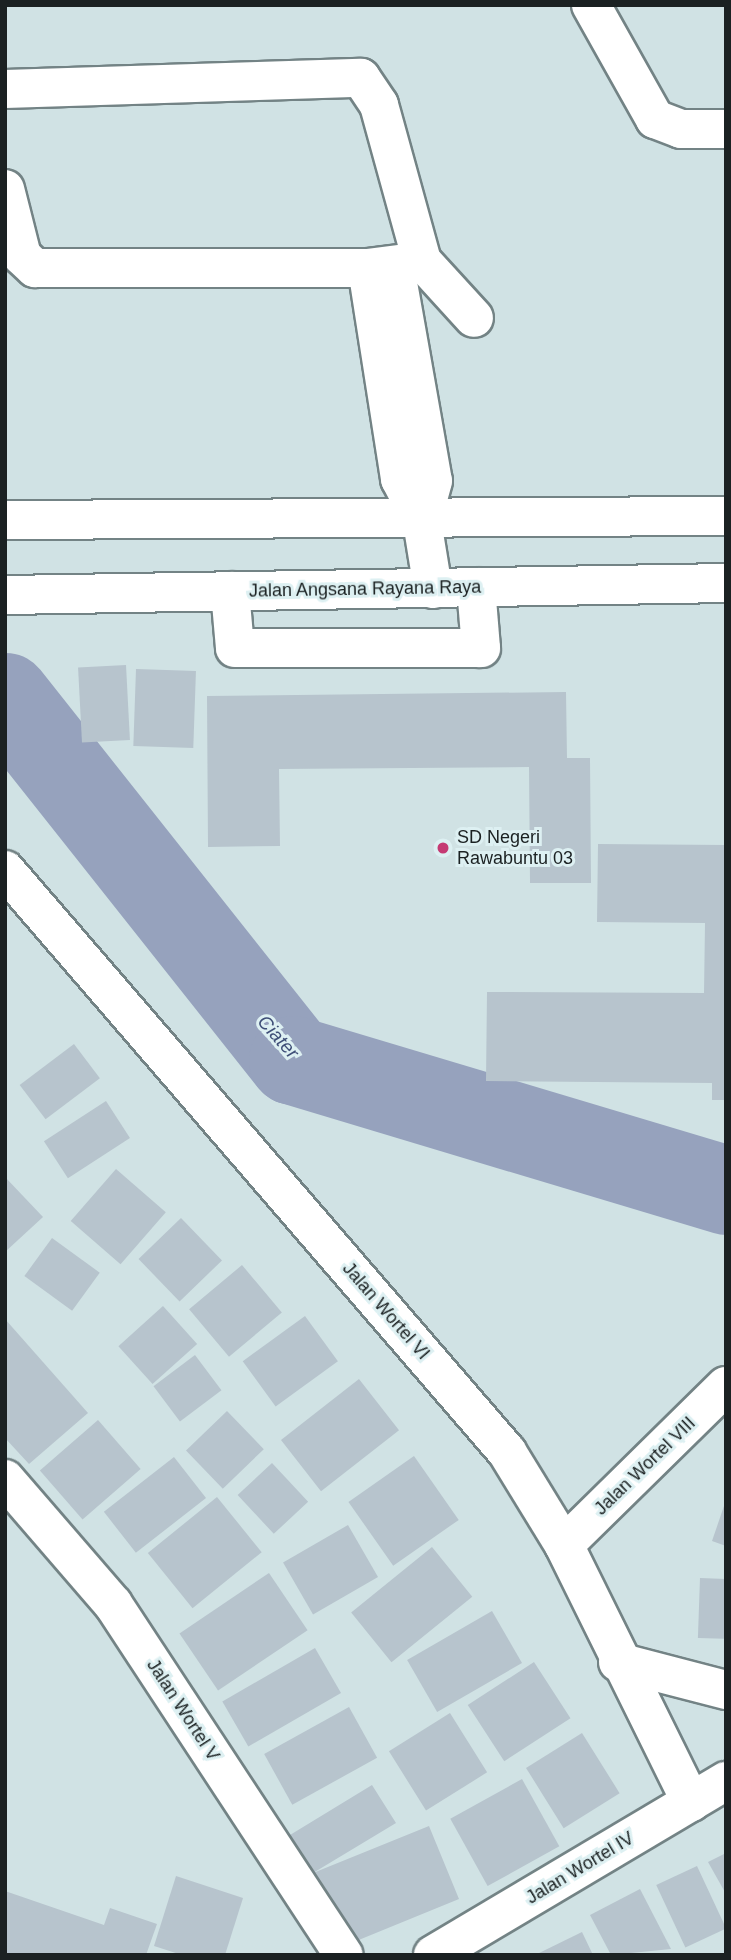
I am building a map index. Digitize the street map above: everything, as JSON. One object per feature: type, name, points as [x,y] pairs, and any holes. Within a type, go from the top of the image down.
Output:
[{"type":"street","points":[[591,5],[655,119],[681,129],[726,129]]},
{"type":"street","points":[[5,89],[361,78],[379,105],[395,265],[400,479],[422,521],[433,589]]},
{"type":"street","points":[[5,189],[22,256],[35,268],[395,265],[474,318]]},
{"type":"street","points":[[5,520],[422,521],[726,516]]},
{"type":"street","name":"Jalan Angsana Rayana Raya","points":[[5,595],[331,592],[726,583]]},
{"type":"street","points":[[230,592],[235,648],[481,648],[476,587]]},
{"type":"street","points":[[331,592],[332,650]]},
{"type":"street","name":"Jalan Wortel VI","points":[[5,870],[507,1452],[564,1545],[618,1662],[691,1802]]},
{"type":"street","name":"Jalan Wortel VIII","points":[[564,1545],[726,1386]]},
{"type":"street","name":"Jalan Wortel V","points":[[5,1479],[113,1604],[344,1955]]},
{"type":"street","points":[[618,1662],[714,1687]]},
{"type":"street","points":[[654,1732],[714,1687]]},
{"type":"street","name":"Jalan Wortel IV","points":[[433,1955],[726,1781]]},
{"type":"building","points":[[126,665],[130,740],[82,742],[78,668]]},
{"type":"building","points":[[136,669],[196,671],[193,748],[133,746]]},
{"type":"building","points":[[566,692],[567,758],[590,758],[591,883],[530,883],[529,767],[279,769],[280,846],[208,847],[207,696]]},
{"type":"building","points":[[598,844],[726,845],[726,1100],[712,1100],[712,1083],[486,1081],[487,992],[704,993],[705,923],[597,922]]},
{"type":"building","points":[[74,1044],[100,1078],[46,1119],[20,1085]]},
{"type":"building","points":[[106,1101],[130,1138],[68,1178],[44,1141]]},
{"type":"building","points":[[116,1169],[166,1212],[121,1264],[71,1221]]},
{"type":"building","points":[[5,1177],[43,1217],[5,1252]]},
{"type":"building","points":[[181,1218],[222,1260],[180,1301],[139,1259]]},
{"type":"building","points":[[52,1238],[100,1273],[72,1311],[24,1276]]},
{"type":"building","points":[[242,1265],[282,1312],[229,1357],[189,1309]]},
{"type":"building","points":[[163,1306],[197,1344],[153,1384],[118,1346]]},
{"type":"building","points":[[305,1316],[338,1361],[276,1407],[243,1361]]},
{"type":"building","points":[[5,1319],[88,1413],[29,1464],[5,1438]]},
{"type":"building","points":[[195,1355],[221,1390],[180,1421],[153,1386]]},
{"type":"building","points":[[359,1379],[399,1430],[321,1491],[281,1440]]},
{"type":"building","points":[[227,1411],[264,1449],[223,1489],[186,1451]]},
{"type":"building","points":[[98,1420],[141,1469],[83,1520],[40,1471]]},
{"type":"building","points":[[414,1456],[459,1520],[393,1566],[348,1502]]},
{"type":"building","points":[[174,1457],[206,1498],[136,1553],[104,1512]]},
{"type":"building","points":[[272,1463],[308,1502],[274,1534],[238,1495]]},
{"type":"building","points":[[217,1497],[262,1552],[193,1608],[148,1553]]},
{"type":"building","points":[[726,1503],[726,1546],[712,1541]]},
{"type":"building","points":[[348,1525],[378,1577],[313,1614],[283,1562]]},
{"type":"building","points":[[432,1547],[472,1597],[391,1662],[351,1612]]},
{"type":"building","points":[[269,1573],[308,1630],[218,1691],[179,1633]]},
{"type":"building","points":[[700,1578],[726,1579],[724,1639],[698,1638]]},
{"type":"building","points":[[492,1611],[522,1663],[437,1712],[407,1660]]},
{"type":"building","points":[[315,1648],[341,1693],[248,1747],[222,1702]]},
{"type":"building","points":[[534,1662],[570,1718],[504,1761],[468,1705]]},
{"type":"building","points":[[349,1707],[377,1758],[292,1805],[264,1754]]},
{"type":"building","points":[[450,1713],[487,1772],[426,1811],[389,1751]]},
{"type":"building","points":[[582,1733],[620,1793],[564,1828],[526,1768]]},
{"type":"building","points":[[522,1779],[559,1846],[488,1886],[450,1819]]},
{"type":"building","points":[[372,1785],[396,1823],[313,1873],[429,1826],[459,1899],[344,1946],[290,1835]]},
{"type":"building","points":[[726,1853],[726,1894],[708,1862]]},
{"type":"building","points":[[697,1866],[726,1929],[685,1948],[656,1885]]},
{"type":"building","points":[[176,1876],[243,1898],[225,1955],[182,1955],[154,1946]]},
{"type":"building","points":[[640,1889],[671,1949],[611,1955],[590,1915]]},
{"type":"building","points":[[5,1891],[104,1925],[110,1908],[157,1924],[146,1955],[5,1955]]},
{"type":"building","points":[[582,1932],[593,1955],[535,1955]]},
{"type":"waterway","name":"Ciater","points":[[5,697],[293,1060],[726,1190]]},
{"type":"place","name":"SD Negeri Rawabuntu 03","points":[[443,848]]}]
